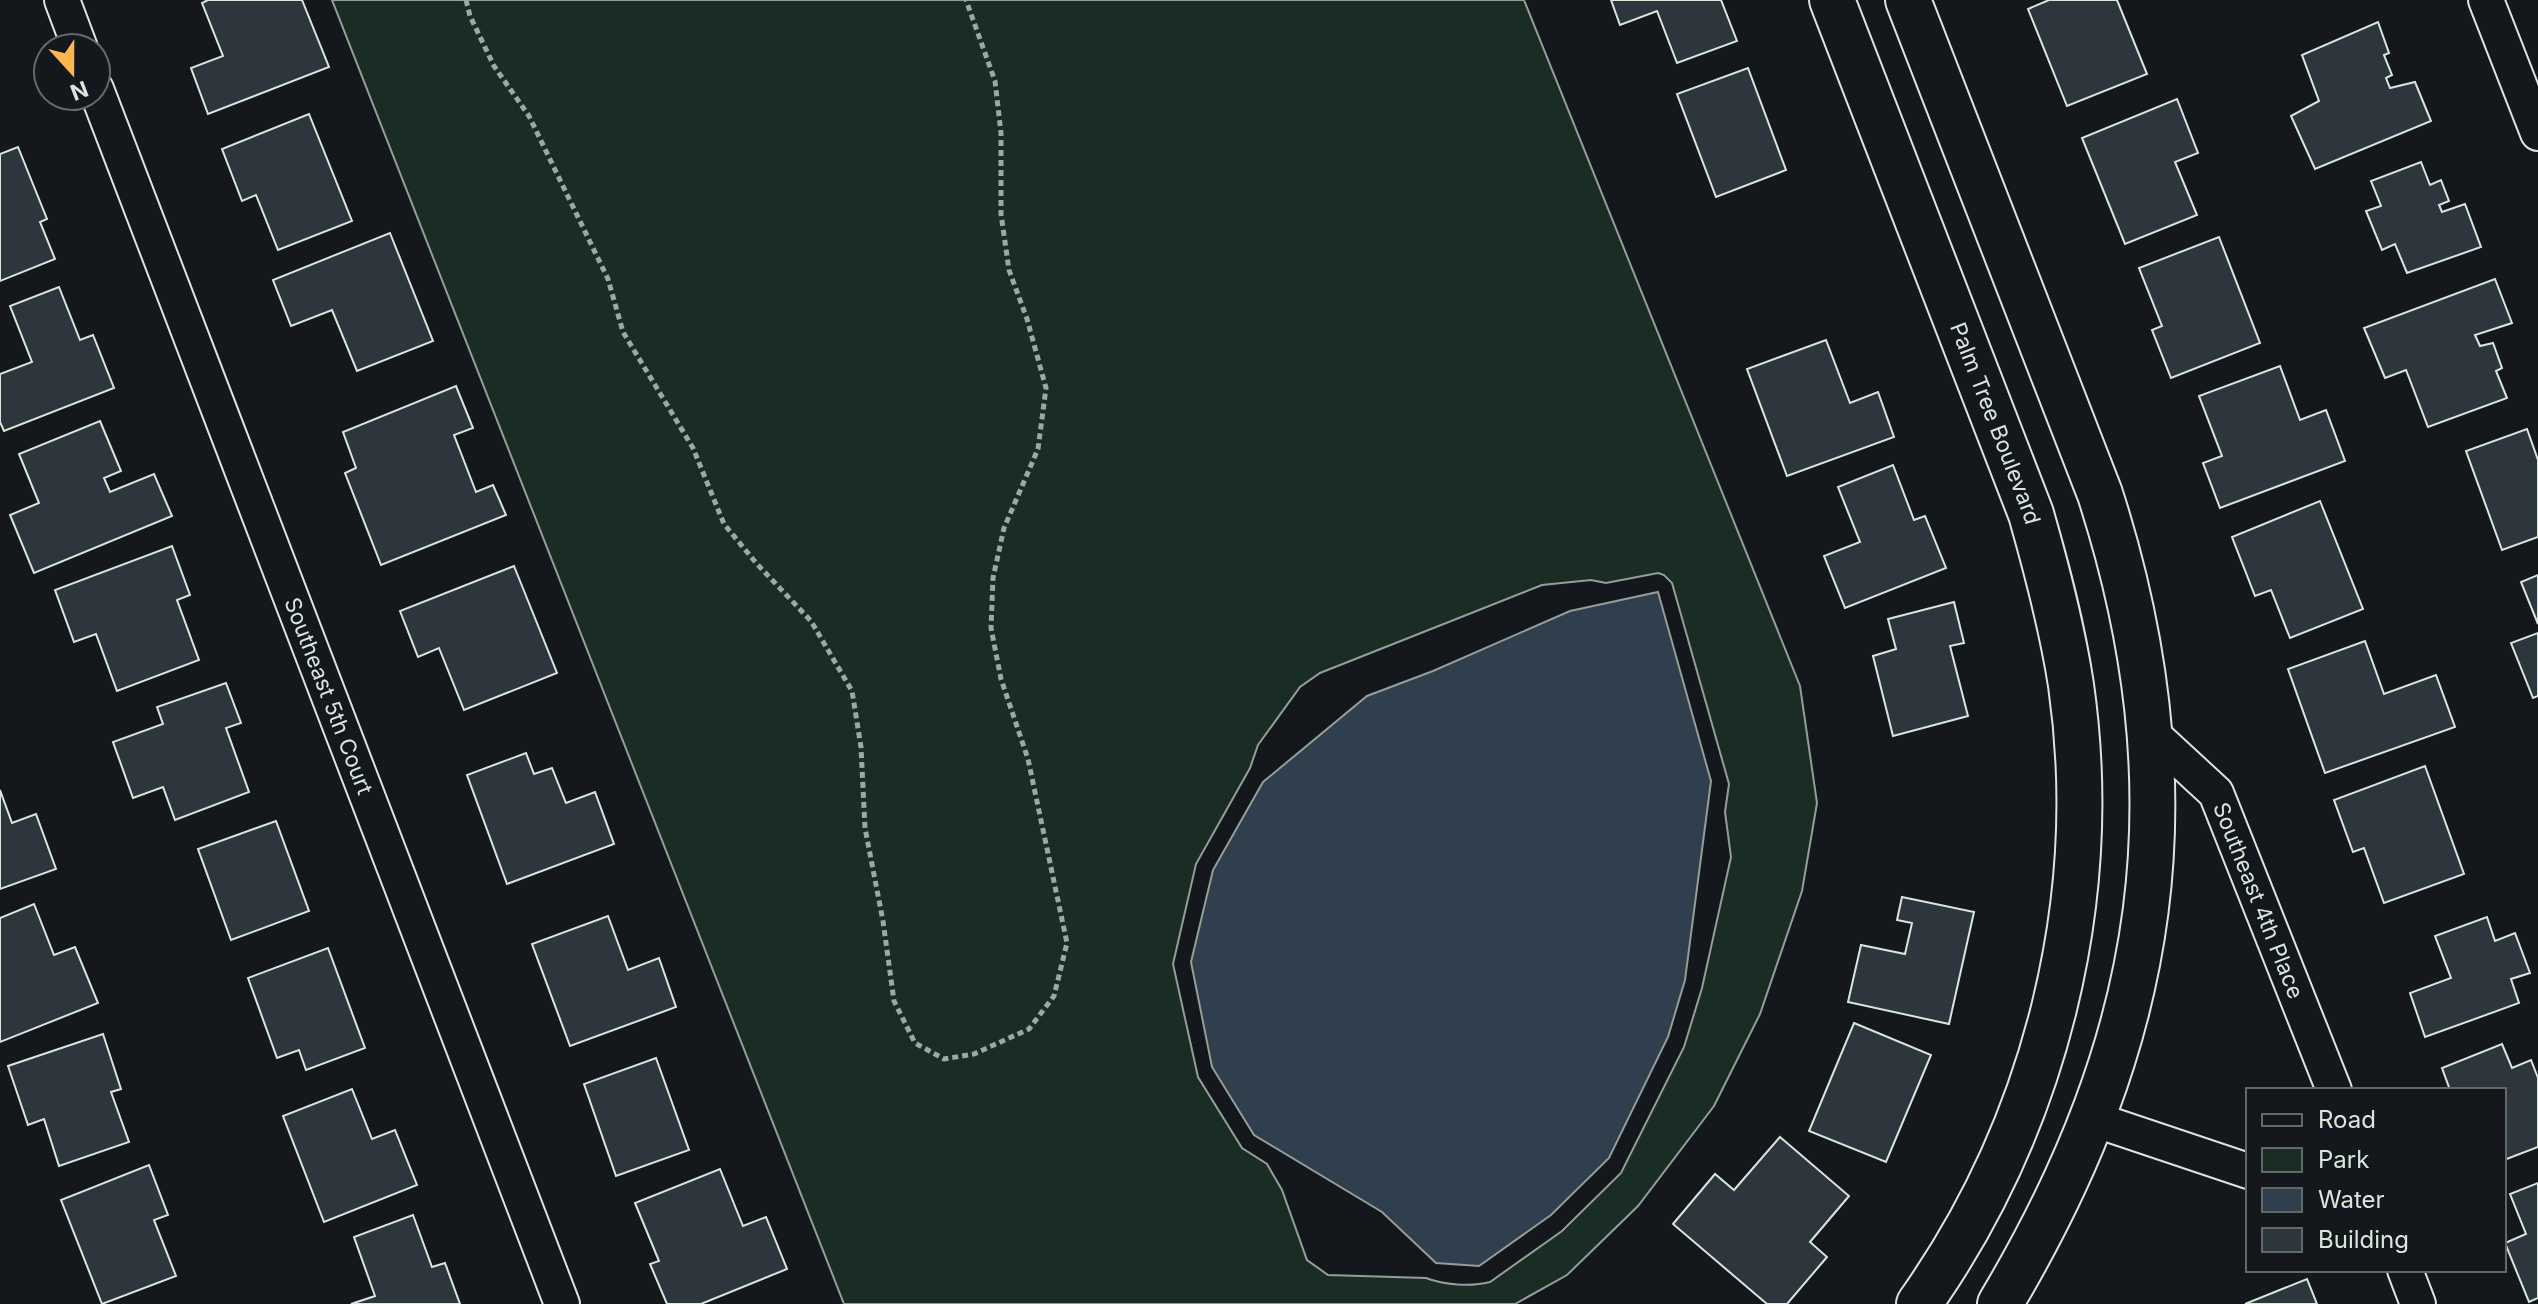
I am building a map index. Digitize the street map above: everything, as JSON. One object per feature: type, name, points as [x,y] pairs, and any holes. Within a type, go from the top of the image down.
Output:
[{"type":"street","points":[[62,0],[74,32]]},
{"type":"street","name":"Palm Tree Boulevard","points":[[1832,0],[2035,528],[2056,601],[2071,687],[2078,775],[2076,868],[2067,952],[2046,1042],[2018,1124],[1983,1200],[1919,1304]]},
{"type":"street","points":[[1908,0],[2100,494],[2134,614],[2151,733],[2152,850],[2144,932],[2130,1003],[2093,1119],[2063,1189],[2000,1304]]},
{"type":"street","points":[[2486,0],[2538,133]]},
{"type":"street","name":"Southeast 5th Court","points":[[105,112],[562,1304]]},
{"type":"street","name":"Southeast 4th Place","points":[[2151,733],[2216,793],[2333,1088]]},
{"type":"street","points":[[2093,1119],[2246,1170]]},
{"type":"street","points":[[2406,1272],[2418,1304]]},
{"type":"path","points":[[466,0],[470,16],[494,66],[529,116],[608,279],[623,332],[693,448],[724,524],[811,621],[852,691],[861,747],[865,828],[894,1001],[915,1043],[944,1059],[974,1054],[1029,1029],[1054,996],[1067,943],[1028,759],[1001,679],[991,628],[993,578],[1004,528],[1038,449],[1046,388],[1027,319],[1009,270],[1001,214],[1001,133],[995,81],[966,0]]},
{"type":"green space","points":[[332,0],[1524,0],[1800,686],[1817,803],[1802,891],[1760,1014],[1714,1106],[1638,1206],[1567,1275],[1515,1304],[844,1304]],"holes":[[[1658,573],[1672,583],[1729,784],[1725,812],[1731,857],[1702,988],[1684,1047],[1621,1173],[1562,1231],[1490,1282],[1458,1284],[1426,1278],[1328,1275],[1307,1260],[1282,1190],[1267,1164],[1242,1148],[1198,1077],[1173,964],[1196,864],[1250,768],[1258,745],[1300,687],[1320,673],[1542,585],[1591,580],[1606,583]]]},
{"type":"water","points":[[1658,592],[1711,781],[1685,980],[1668,1037],[1609,1158],[1551,1215],[1479,1266],[1436,1263],[1382,1212],[1254,1135],[1212,1067],[1191,962],[1213,870],[1263,782],[1367,696],[1433,671],[1570,611]]},
{"type":"building","points":[[208,0],[302,0],[329,67],[208,114],[191,68],[223,56],[202,3]]},
{"type":"building","points":[[1611,0],[1721,0],[1737,41],[1677,63],[1657,11],[1620,25]]},
{"type":"building","points":[[2049,0],[2117,0],[2147,74],[2067,106],[2028,9]]},
{"type":"building","points":[[2378,22],[2389,53],[2384,55],[2392,75],[2386,78],[2390,88],[2415,82],[2431,121],[2315,169],[2291,116],[2319,101],[2302,55]]},
{"type":"building","points":[[1748,68],[1786,170],[1716,197],[1677,94]]},
{"type":"building","points":[[2177,99],[2198,153],[2175,162],[2197,215],[2125,244],[2082,138]]},
{"type":"building","points":[[309,114],[352,221],[278,250],[256,195],[242,201],[222,149]]},
{"type":"building","points":[[18,147],[47,219],[40,222],[55,259],[0,281],[0,154]]},
{"type":"building","points":[[2421,162],[2430,185],[2441,180],[2449,201],[2439,205],[2442,212],[2465,204],[2481,247],[2407,273],[2395,244],[2382,250],[2366,211],[2381,206],[2371,181]]},
{"type":"building","points":[[390,233],[433,341],[357,371],[332,310],[291,326],[273,280]]},
{"type":"building","points":[[2219,237],[2260,343],[2171,378],[2152,330],[2162,326],[2139,268]]},
{"type":"building","points":[[2495,279],[2512,323],[2475,335],[2480,346],[2493,343],[2502,368],[2496,371],[2507,398],[2428,427],[2406,370],[2385,378],[2364,328]]},
{"type":"building","points":[[59,287],[80,340],[93,335],[114,388],[4,431],[0,422],[0,374],[32,362],[10,306]]},
{"type":"building","points":[[1826,340],[1850,403],[1878,392],[1894,437],[1787,476],[1747,369]]},
{"type":"building","points":[[2280,366],[2300,420],[2326,410],[2345,461],[2220,508],[2203,463],[2222,456],[2199,396]]},
{"type":"building","points":[[456,386],[473,428],[454,435],[476,492],[493,485],[506,515],[381,565],[345,473],[356,468],[343,432]]},
{"type":"building","points":[[100,421],[121,471],[104,478],[110,492],[154,474],[172,516],[34,573],[10,515],[39,503],[19,454]]},
{"type":"building","points":[[2527,429],[2538,460],[2538,537],[2502,550],[2466,451]]},
{"type":"building","points":[[1893,465],[1914,520],[1925,516],[1946,568],[1845,608],[1824,556],[1860,542],[1838,487]]},
{"type":"building","points":[[2320,501],[2363,609],[2290,638],[2271,590],[2255,596],[2232,537]]},
{"type":"building","points":[[172,546],[190,595],[177,600],[199,660],[117,691],[96,634],[74,642],[55,590]]},
{"type":"building","points":[[514,566],[557,673],[464,710],[439,648],[418,657],[400,611]]},
{"type":"building","points":[[2538,575],[2538,624],[2521,582]]},
{"type":"building","points":[[1954,602],[1964,643],[1950,646],[1968,716],[1893,736],[1873,656],[1896,649],[1888,619]]},
{"type":"building","points":[[2538,633],[2538,696],[2533,698],[2511,643]]},
{"type":"building","points":[[2365,641],[2384,694],[2436,675],[2455,727],[2325,773],[2288,669]]},
{"type":"building","points":[[226,683],[241,723],[226,728],[249,792],[175,820],[163,787],[133,798],[113,742],[163,724],[157,707]]},
{"type":"building","points":[[526,753],[534,774],[552,768],[566,803],[595,792],[614,844],[507,884],[467,775]]},
{"type":"building","points":[[2425,766],[2464,874],[2384,903],[2364,848],[2353,852],[2334,800]]},
{"type":"building","points":[[0,790],[12,823],[36,814],[56,869],[0,889]]},
{"type":"building","points":[[276,821],[309,911],[231,940],[198,849]]},
{"type":"building","points":[[1902,897],[1974,912],[1949,1024],[1848,1002],[1861,945],[1905,954],[1912,923],[1897,920]]},
{"type":"building","points":[[34,904],[54,955],[75,947],[98,1003],[0,1042],[0,918]]},
{"type":"building","points":[[608,916],[628,970],[659,958],[676,1007],[570,1046],[532,944]]},
{"type":"building","points":[[2487,917],[2495,941],[2515,933],[2530,973],[2511,979],[2519,1003],[2425,1037],[2410,993],[2451,978],[2435,936]]},
{"type":"building","points":[[328,948],[365,1048],[306,1070],[299,1050],[277,1058],[248,978]]},
{"type":"building","points":[[1854,1023],[1931,1055],[1886,1162],[1809,1131]]},
{"type":"building","points":[[103,1034],[121,1089],[111,1092],[129,1142],[59,1166],[44,1119],[28,1125],[8,1066]]},
{"type":"building","points":[[2502,1044],[2512,1068],[2531,1060],[2538,1078],[2538,1147],[2506,1159],[2506,1088],[2449,1088],[2442,1068]]},
{"type":"building","points":[[656,1058],[689,1150],[616,1176],[584,1084]]},
{"type":"building","points":[[352,1089],[372,1139],[395,1130],[417,1185],[324,1222],[283,1116]]},
{"type":"building","points":[[1780,1137],[1849,1196],[1810,1242],[1827,1257],[1787,1304],[1767,1304],[1673,1224],[1715,1174],[1734,1190]]},
{"type":"building","points":[[149,1165],[168,1215],[154,1220],[176,1276],[102,1304],[61,1200]]},
{"type":"building","points":[[720,1169],[743,1226],[766,1217],[787,1269],[701,1304],[667,1304],[650,1264],[659,1261],[635,1203]]},
{"type":"building","points":[[2538,1183],[2538,1298],[2529,1302],[2506,1245],[2506,1243],[2526,1234],[2510,1194]]},
{"type":"building","points":[[413,1215],[432,1267],[445,1263],[460,1304],[351,1304],[375,1296],[354,1237]]},
{"type":"building","points":[[2307,1279],[2317,1304],[2245,1304]]}]
